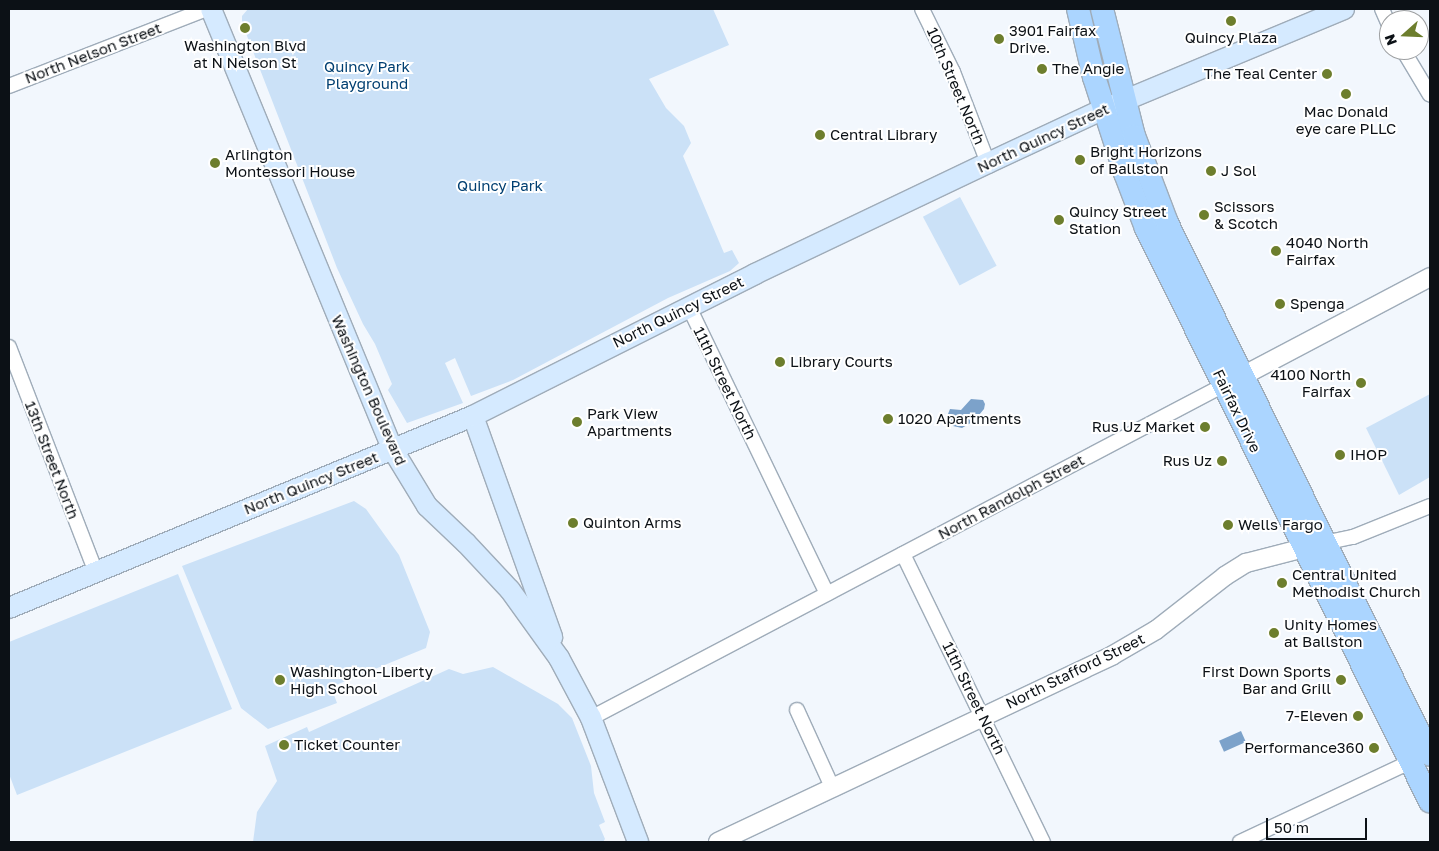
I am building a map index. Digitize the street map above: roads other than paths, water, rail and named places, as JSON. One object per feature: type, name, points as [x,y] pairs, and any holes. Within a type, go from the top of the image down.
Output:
[{"type":"main road","name":"Washington Boulevard","points":[[211,9],[393,450],[427,506],[466,543],[510,590],[559,658],[591,718],[638,842]]},
{"type":"main road","name":"Fairfax Drive","points":[[1078,9],[1092,69],[1104,109],[1146,228],[1234,380]]},
{"type":"main road","name":"Fairfax Drive","points":[[1102,9],[1134,136],[1166,223],[1234,380],[1315,545],[1424,756],[1430,800]]},
{"type":"main road","name":"North Quincy Street","points":[[9,608],[473,416],[689,307],[988,163],[1104,109],[1344,9]]},
{"type":"main road","points":[[473,416],[559,658]]},
{"type":"street","name":"North Nelson Street","points":[[9,86],[206,9]]},
{"type":"street","name":"10th Street North","points":[[922,9],[953,72],[988,163]]},
{"type":"street","points":[[1409,60],[1430,95]]},
{"type":"street","name":"North Randolph Street","points":[[591,718],[1430,277]]},
{"type":"street","name":"11th Street North","points":[[689,307],[827,594]]},
{"type":"street","name":"13th Street North","points":[[9,347],[96,572]]},
{"type":"street","name":"North Stafford Street","points":[[718,842],[833,789],[1135,643],[1246,563],[1353,537],[1430,506]]},
{"type":"street","name":"11th Street North","points":[[903,554],[983,715],[1043,842]]},
{"type":"street","points":[[797,710],[833,789]]},
{"type":"street","points":[[1240,842],[1424,756]]},
{"type":"water","points":[[971,399],[983,400],[985,404],[984,409],[974,421],[962,428],[944,424],[950,409],[961,410]]},
{"type":"water","points":[[1241,731],[1246,742],[1224,752],[1219,741]]},
{"type":"place","name":"Quincy Plaza","points":[[1231,21]]},
{"type":"place","name":"Washington Blvd at N Nelson St","points":[[245,28]]},
{"type":"place","name":"3901 Fairfax Drive.","points":[[999,39]]},
{"type":"place","name":"The Angie","points":[[1042,69]]},
{"type":"place","name":"The Teal Center","points":[[1327,74]]},
{"type":"place","name":"Mac Donald eye care PLLC","points":[[1346,94]]},
{"type":"place","name":"Central Library","points":[[820,135]]},
{"type":"place","name":"Bright Horizons of Ballston","points":[[1080,160]]},
{"type":"place","name":"Arlington Montessori House","points":[[215,163]]},
{"type":"place","name":"J Sol","points":[[1211,171]]},
{"type":"place","name":"Scissors & Scotch","points":[[1204,215]]},
{"type":"place","name":"Quincy Street Station","points":[[1059,220]]},
{"type":"place","name":"4040 North Fairfax","points":[[1276,251]]},
{"type":"place","name":"Spenga","points":[[1280,304]]},
{"type":"place","name":"Library Courts","points":[[780,362]]},
{"type":"place","name":"4100 North Fairfax","points":[[1361,383]]},
{"type":"place","name":"1020 Apartments","points":[[888,419]]},
{"type":"place","name":"Park View Apartments","points":[[577,422]]},
{"type":"place","name":"Rus Uz Market","points":[[1205,427]]},
{"type":"place","name":"IHOP","points":[[1340,455]]},
{"type":"place","name":"Rus Uz","points":[[1222,461]]},
{"type":"place","name":"Quinton Arms","points":[[573,523]]},
{"type":"place","name":"Wells Fargo","points":[[1228,525]]},
{"type":"place","name":"Central United Methodist Church","points":[[1282,583]]},
{"type":"place","name":"Unity Homes at Ballston","points":[[1274,633]]},
{"type":"place","name":"Washington-Liberty High School","points":[[280,680]]},
{"type":"place","name":"First Down Sports Bar and Grill","points":[[1341,680]]},
{"type":"place","name":"7-Eleven","points":[[1358,716]]},
{"type":"place","name":"Ticket Counter","points":[[284,745]]},
{"type":"place","name":"Performance360","points":[[1374,748]]},
{"type":"park label","name":"Quincy Park Playground","points":[[367,74]]},
{"type":"park label","name":"Quincy Park","points":[[500,186]]}]
